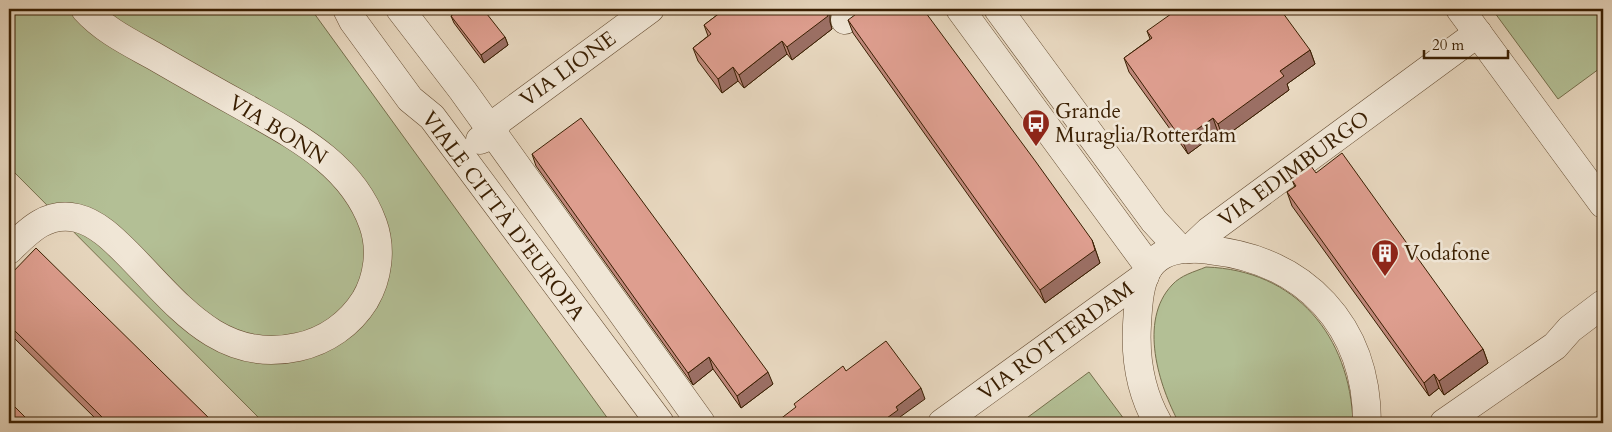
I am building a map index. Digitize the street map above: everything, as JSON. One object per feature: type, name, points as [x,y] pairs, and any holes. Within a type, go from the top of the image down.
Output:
[{"type":"street","name":"VIA BONN","points":[[9,250],[30,230],[49,219],[69,217],[83,220],[94,225],[113,240],[209,333],[242,347],[268,351],[316,342],[340,328],[360,308],[374,279],[378,250],[376,232],[360,197],[338,168],[299,139],[112,32],[85,9]]},
{"type":"street","name":"VIALE CITTÀ D'EUROPA","points":[[347,9],[352,21],[410,99],[432,117],[660,423]]},
{"type":"street","name":"VIALE CITTÀ D'EUROPA","points":[[400,9],[463,91],[701,423]]},
{"type":"street","name":"VIA LIONE","points":[[493,135],[498,121],[650,9]]},
{"type":"street","points":[[960,9],[1147,272],[1137,312],[1137,351],[1145,395],[1158,423]]},
{"type":"street","points":[[998,9],[1154,221],[1185,249],[1231,252],[1272,265],[1301,283],[1325,305],[1346,333],[1358,361],[1366,392],[1367,423]]},
{"type":"street","points":[[1460,9],[1603,204]]},
{"type":"street","name":"VIA EDIMBURGO","points":[[1185,249],[1478,34]]},
{"type":"street","points":[[457,150],[493,135]]},
{"type":"street","name":"VIA ROTTERDAM","points":[[942,423],[1147,272],[1162,255],[1185,249]]},
{"type":"street","points":[[1444,423],[1551,349],[1570,329],[1603,304]]},
{"type":"green space","points":[[9,9],[311,9],[611,423],[264,423],[9,167]]},
{"type":"green space","points":[[1492,9],[1602,9],[1603,66],[1558,99]]},
{"type":"green space","points":[[1206,267],[1238,271],[1267,280],[1291,295],[1312,314],[1329,336],[1341,362],[1350,391],[1353,423],[1179,423],[1159,373],[1155,354],[1154,335],[1156,317],[1162,300],[1172,285],[1184,276]]},
{"type":"green space","points":[[1089,372],[1127,423],[1020,423]]},
{"type":"building","points":[[460,9],[483,9],[505,37],[481,55],[451,16]]},
{"type":"building","points":[[725,9],[825,9],[828,16],[787,47],[782,41],[739,75],[733,67],[718,79],[693,48],[711,34],[704,25]]},
{"type":"building","points":[[863,9],[923,9],[1092,240],[1095,250],[1040,290],[848,20]]},
{"type":"building","points":[[1178,9],[1280,9],[1310,50],[1280,71],[1284,76],[1218,124],[1213,118],[1182,140],[1124,58],[1152,38],[1147,31]]},
{"type":"building","points":[[581,118],[768,372],[737,396],[709,357],[688,373],[532,154]]},
{"type":"building","name":"Vodafone","points":[[1342,153],[1483,349],[1439,381],[1434,374],[1424,383],[1287,192],[1296,186],[1292,180],[1311,166],[1316,173]]},
{"type":"building","points":[[36,248],[214,423],[108,423],[9,325],[9,276]]},
{"type":"building","points":[[886,341],[921,388],[896,407],[898,410],[880,423],[775,423],[796,407],[794,404],[843,366],[846,371]]},
{"type":"building","points":[[9,401],[31,423],[9,423]]},
{"type":"place","name":"Grande Muraglia/Rotterdam","points":[[1036,147]]},
{"type":"place","name":"Vodafone","points":[[1385,277]]}]
